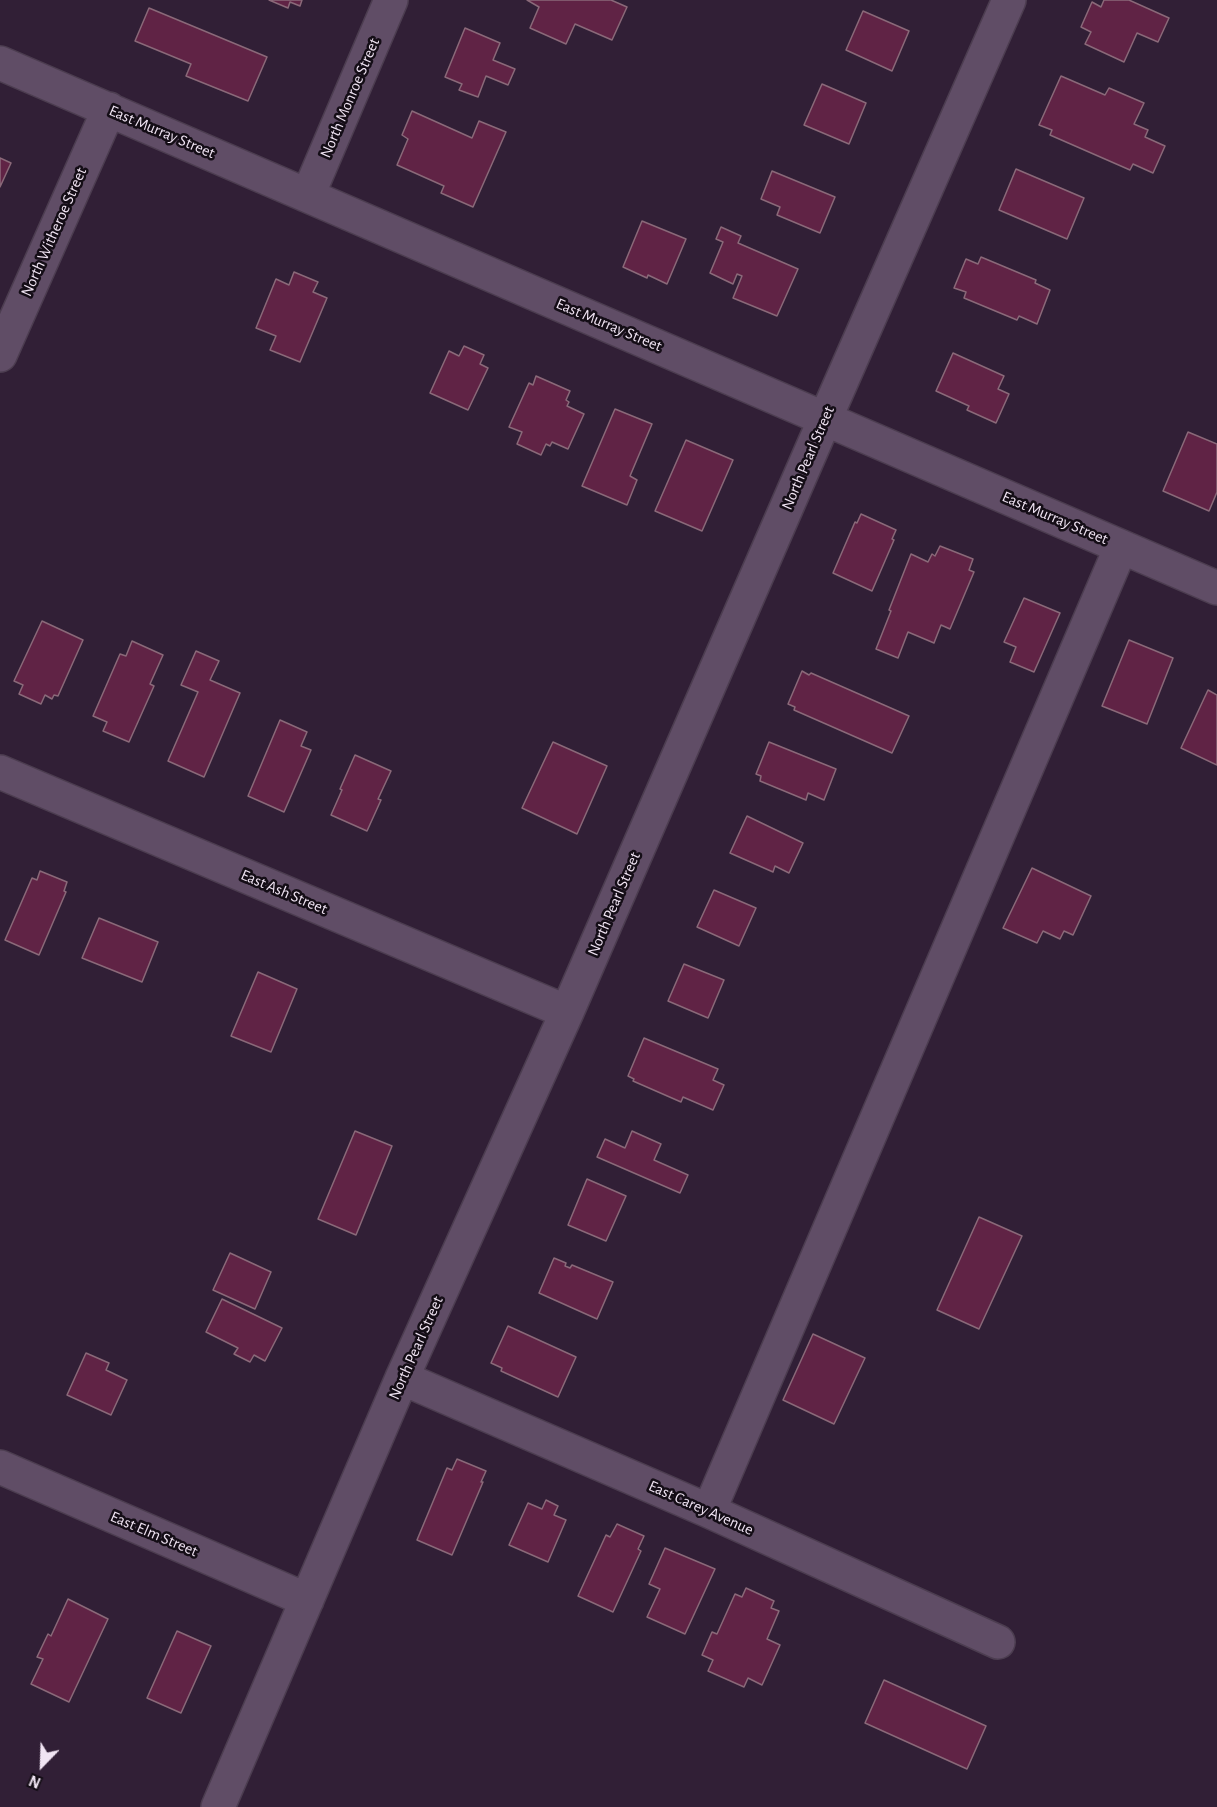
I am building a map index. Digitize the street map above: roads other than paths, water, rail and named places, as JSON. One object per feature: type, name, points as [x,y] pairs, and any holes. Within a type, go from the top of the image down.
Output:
[{"type":"street","name":"North Monroe Street","points":[[308,195],[391,0]]},
{"type":"street","name":"North Pearl Street","points":[[218,1807],[402,1378],[567,1012],[1009,0]]},
{"type":"street","name":"East Murray Street","points":[[0,63],[1217,588]]},
{"type":"street","name":"North Witheroe Street","points":[[0,355],[109,109]]},
{"type":"street","points":[[709,1511],[1121,547]]},
{"type":"street","name":"East Ash Street","points":[[0,772],[567,1012]]},
{"type":"street","name":"East Carey Avenue","points":[[402,1378],[709,1511],[998,1642]]},
{"type":"street","name":"East Elm Street","points":[[0,1467],[307,1600]]}]
